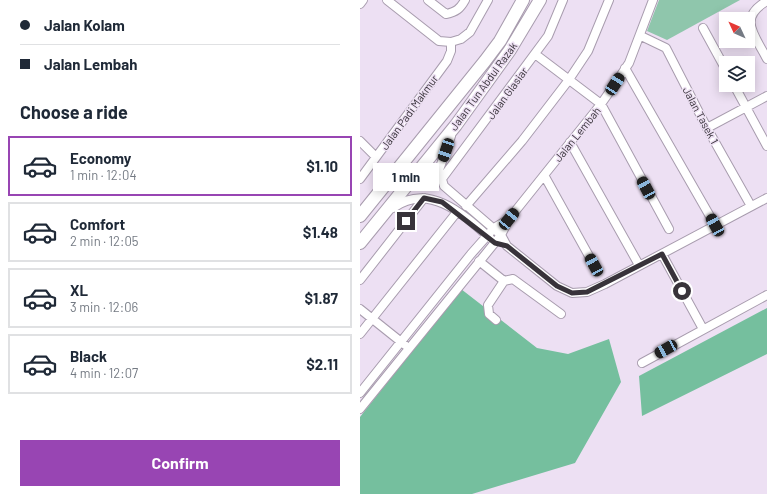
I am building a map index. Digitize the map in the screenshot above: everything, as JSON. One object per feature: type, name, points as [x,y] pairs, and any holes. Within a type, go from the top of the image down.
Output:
[{"type":"highway","name":"Jalan Tun Abdul Razak","points":[[360,216],[489,56],[500,41],[523,0]]},
{"type":"highway","name":"Jalan Tun Abdul Razak","points":[[360,243],[456,125],[510,50],[540,0]]},
{"type":"street","points":[[360,4],[363,0]]},
{"type":"street","points":[[387,0],[439,41],[451,42],[461,39],[470,32],[488,0]]},
{"type":"street","points":[[428,0],[446,14],[454,12],[460,8],[465,0]]},
{"type":"street","name":"Jalan Glasiar","points":[[441,180],[548,36],[563,0]]},
{"type":"street","points":[[466,206],[522,141],[568,81],[588,51],[609,0]]},
{"type":"street","name":"Jalan Lembah","points":[[360,409],[479,261],[502,235],[509,219],[601,104],[625,68],[641,36],[654,0]]},
{"type":"street","points":[[767,1],[756,7],[751,14],[749,21],[751,28],[764,46],[767,59]]},
{"type":"street","points":[[702,28],[719,58]]},
{"type":"street","name":"Jalan Tasek 1","points":[[641,36],[666,48],[751,206]]},
{"type":"street","name":"Jalan Padi Makmur","points":[[360,179],[447,60],[451,51],[451,42]]},
{"type":"street","points":[[535,54],[568,81],[601,104],[669,229]]},
{"type":"street","points":[[625,68],[715,225]]},
{"type":"street","points":[[738,92],[767,146]]},
{"type":"street","points":[[708,128],[767,96]]},
{"type":"street","points":[[456,125],[439,170],[441,180],[449,192],[502,235],[507,246]]},
{"type":"street","points":[[360,141],[376,157]]},
{"type":"street","points":[[570,142],[639,265]]},
{"type":"street","points":[[544,175],[594,265]]},
{"type":"street","points":[[360,280],[424,198]]},
{"type":"street","points":[[382,216],[399,203],[407,200],[424,198],[442,202],[457,212],[495,243],[507,246],[557,286],[572,293],[587,292],[767,198]]},
{"type":"street","points":[[360,334],[457,212]]},
{"type":"street","name":"Jalan Lembah","points":[[360,393],[471,254],[494,228],[509,219]]},
{"type":"street","points":[[662,254],[703,329]]},
{"type":"street","points":[[479,261],[504,280],[512,279],[561,314]]},
{"type":"street","points":[[496,320],[489,314],[488,306],[504,280]]},
{"type":"street","points":[[642,363],[767,295]]},
{"type":"street","points":[[360,309],[409,348]]},
{"type":"green space","points":[[659,0],[740,0],[667,40],[647,31]]},
{"type":"green space","points":[[461,289],[537,348],[568,354],[609,339],[621,382],[575,463],[472,494],[360,494],[360,417]]},
{"type":"green space","points":[[767,308],[767,354],[642,416],[639,376]]},
{"type":"route","points":[[406,221],[424,198],[442,202],[457,212],[495,243],[507,246],[557,286],[572,293],[587,292],[662,254],[682,291]]}]
